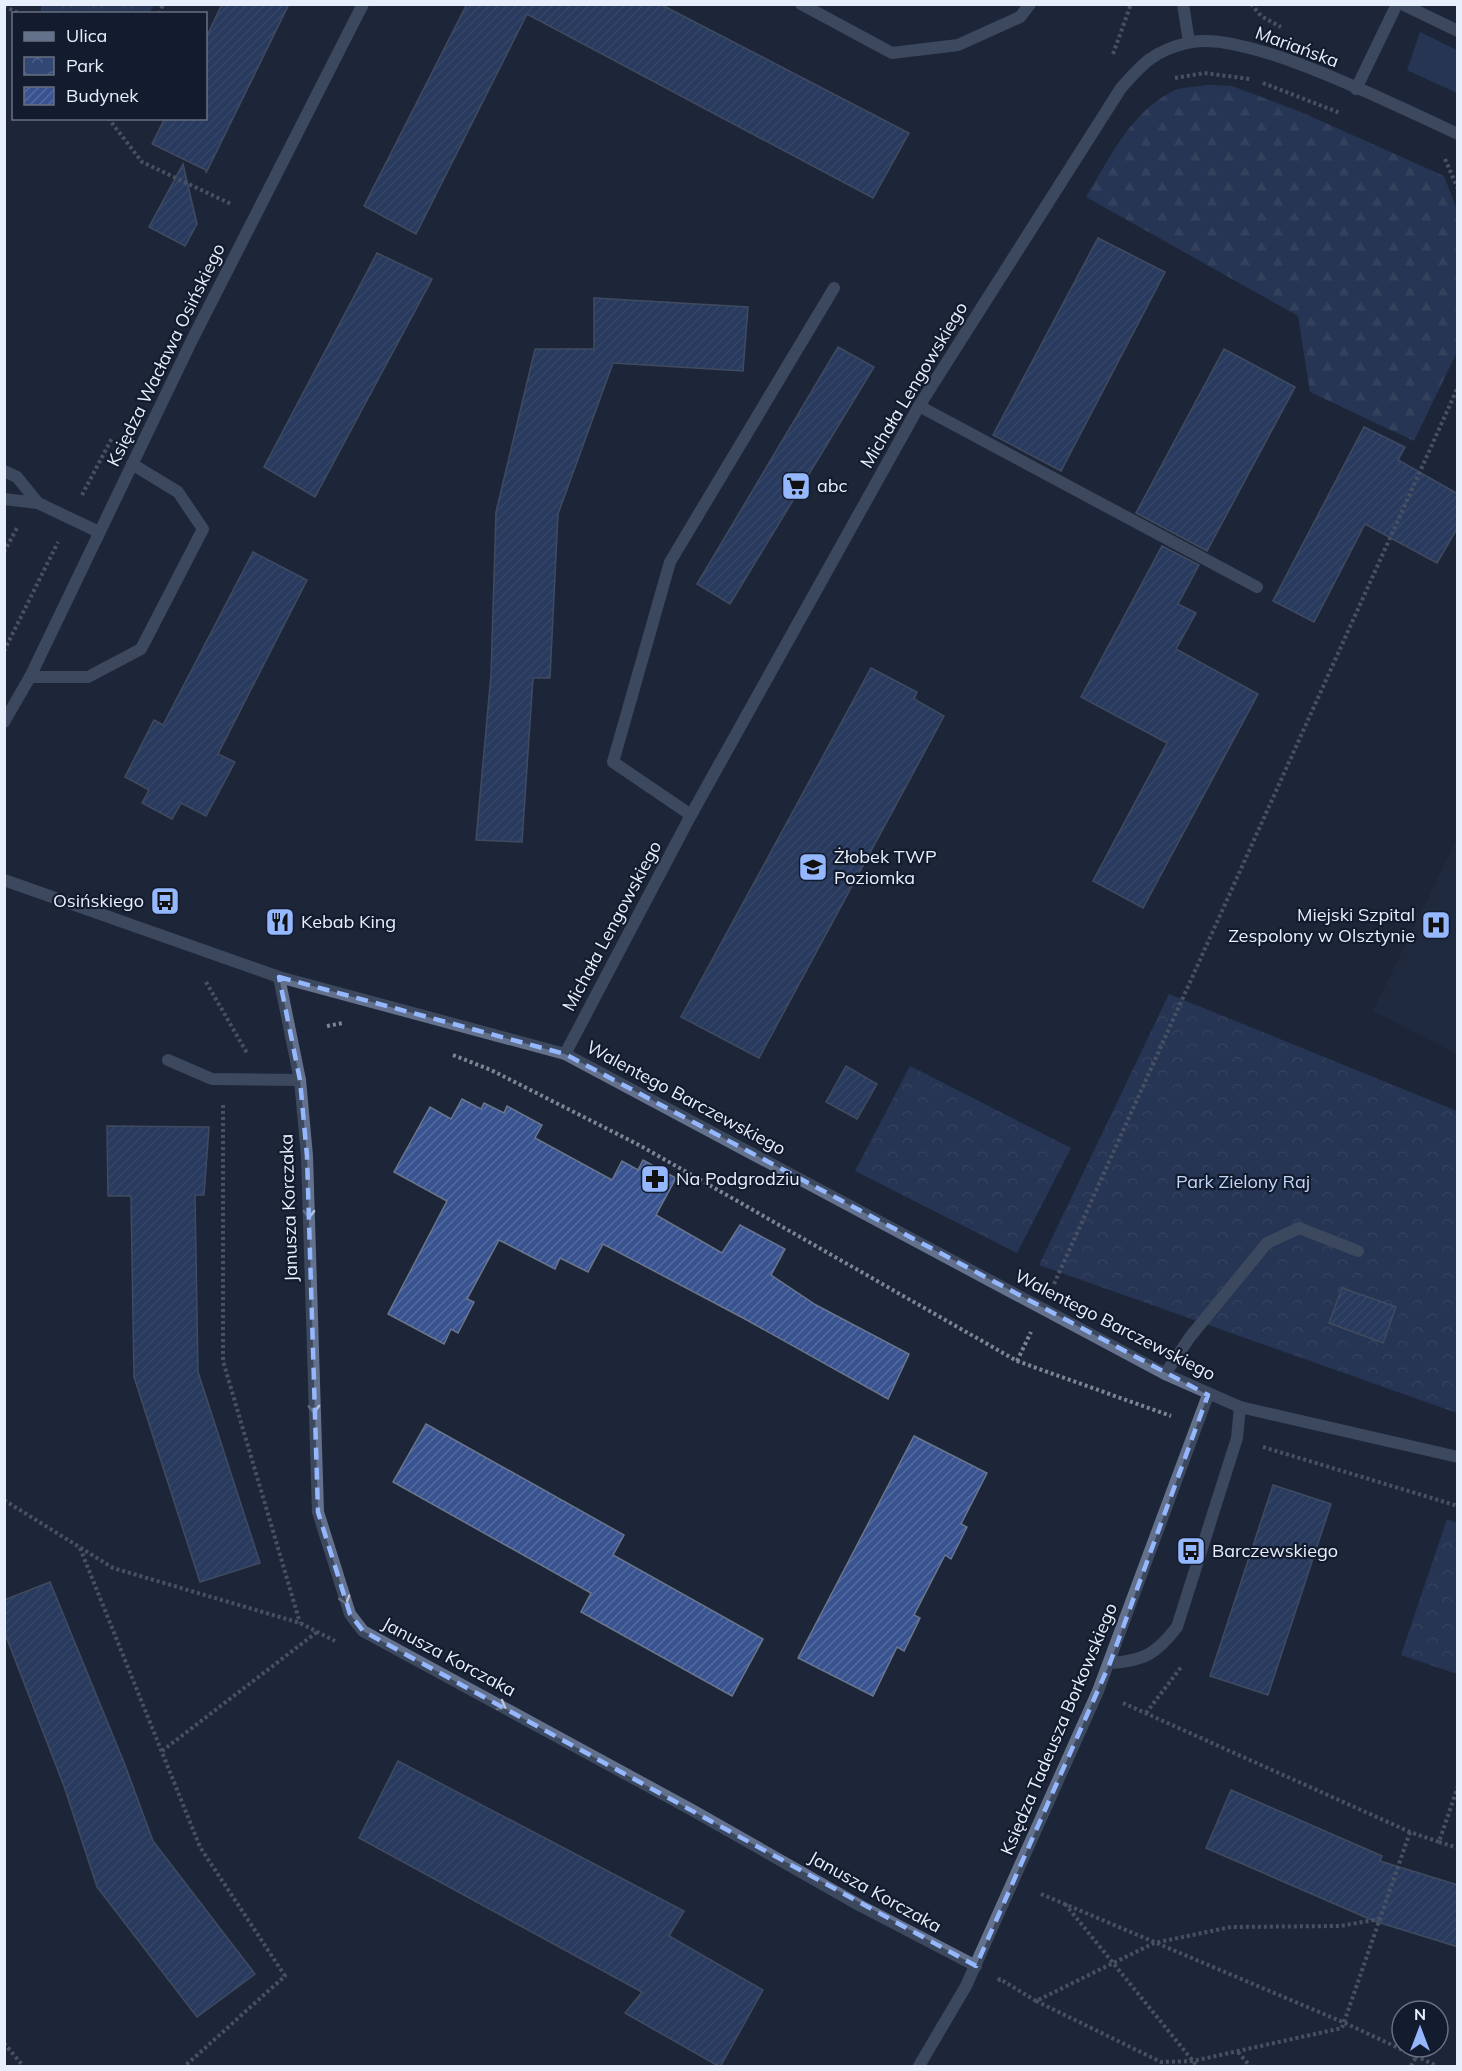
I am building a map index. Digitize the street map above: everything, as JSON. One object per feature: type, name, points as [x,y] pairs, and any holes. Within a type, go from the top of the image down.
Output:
[{"type":"street","name":"Księdza Wacława Osińskiego","points":[[4,722],[30,678],[132,464],[363,4]]},
{"type":"street","points":[[801,4],[892,53],[958,45],[1020,17],[1030,4]]},
{"type":"street","points":[[1183,4],[1189,42]]},
{"type":"street","points":[[1400,4],[1458,31]]},
{"type":"street","name":"Mariańska","points":[[1356,89],[1400,4]]},
{"type":"street","name":"Mariańska","points":[[1189,42],[1226,42],[1266,51],[1458,134]]},
{"type":"street","name":"Michała Lengowskiego","points":[[565,1053],[691,815],[919,406],[1121,88],[1147,58],[1189,42]]},
{"type":"street","points":[[691,815],[613,762],[670,562],[834,288]]},
{"type":"street","points":[[919,406],[1257,587]]},
{"type":"street","points":[[30,678],[87,677],[141,649],[204,530],[178,492],[132,464]]},
{"type":"street","points":[[4,471],[17,477],[38,503]]},
{"type":"street","points":[[4,499],[38,503],[99,532]]},
{"type":"street","name":"Walentego Barczewskiego","points":[[4,880],[279,978],[565,1053],[1208,1395],[1240,1407],[1458,1457]]},
{"type":"street","name":"Janusza Korczaka","points":[[279,978],[300,1080],[308,1156],[318,1512],[350,1614],[363,1631],[692,1810],[859,1905],[976,1966]]},
{"type":"street","points":[[168,1060],[212,1079],[300,1080]]},
{"type":"street","points":[[1165,1374],[1190,1337],[1267,1242],[1299,1228],[1358,1251]]},
{"type":"street","name":"Księdza Tadeusza Borkowskiego","points":[[919,2067],[976,1966],[1098,1691],[1208,1395]]},
{"type":"street","points":[[1110,1663],[1133,1662],[1159,1650],[1177,1627],[1237,1438],[1240,1407]]},
{"type":"path","points":[[1251,4],[1261,16],[1287,31]]},
{"type":"path","points":[[1173,79],[1204,73],[1254,80],[1342,114]]},
{"type":"path","points":[[110,120],[142,162],[231,205]]},
{"type":"path","points":[[1442,153],[1458,189]]},
{"type":"path","points":[[1017,1361],[1458,387]]},
{"type":"path","points":[[204,980],[252,1062]]},
{"type":"path","points":[[327,1026],[349,1022]]},
{"type":"path","points":[[452,1054],[491,1070],[641,1146],[1017,1361],[1198,1425]]},
{"type":"path","points":[[232,1104],[222,1105],[223,1361],[300,1623]]},
{"type":"path","points":[[1237,1438],[1458,1506]]},
{"type":"path","points":[[4,1500],[113,1568],[300,1623],[345,1647]]},
{"type":"path","points":[[80,1547],[200,1846],[285,1976],[184,2067]]},
{"type":"path","points":[[162,1751],[317,1632]]},
{"type":"path","points":[[1098,1691],[1410,1832],[1458,1848]]},
{"type":"path","points":[[1439,1842],[1458,1786]]},
{"type":"path","points":[[993,1989],[1000,1979],[1036,2001],[1161,2062],[1192,2061],[1342,2028],[1410,1832]]},
{"type":"path","points":[[1041,1894],[1345,2023],[1390,2045]]},
{"type":"path","points":[[1064,1904],[1197,2067]]},
{"type":"path","points":[[1036,2001],[1154,1943],[1231,1927],[1340,1926],[1380,1918]]},
{"type":"path","points":[[4,2043],[23,2067]]},
{"type":"path","points":[[1238,2052],[1250,2067]]},
{"type":"path","points":[[1420,2059],[1437,2067]]},
{"type":"highlighted area","points":[[279,977],[565,1054],[1208,1395],[1110,1663],[976,1966],[363,1631],[350,1614],[318,1512],[307,1156],[300,1080]]},
{"type":"shaded area","name":"Miejski Szpital Zespolony w Olsztynie","points":[[1457,839],[1457,1054],[1373,1011]]},
{"type":"green space","points":[[42,4],[154,5],[150,12],[40,12]]},
{"type":"green space","points":[[1420,32],[1457,50],[1457,93],[1407,70]]},
{"type":"green space","points":[[1207,85],[1232,86],[1301,112],[1444,176],[1457,210],[1457,352],[1414,441],[1310,392],[1298,316],[1086,197],[1122,138],[1144,112],[1175,90]]},
{"type":"green space","name":"Park Zielony Raj","points":[[1169,994],[1457,1111],[1457,1413],[1039,1265]]},
{"type":"green space","points":[[910,1066],[1071,1148],[1017,1253],[855,1171]]},
{"type":"green space","points":[[1447,1519],[1457,1523],[1457,1674],[1401,1655]]},
{"type":"building","points":[[222,4],[289,4],[206,173],[206,170],[152,144],[164,120],[207,120],[207,36]]},
{"type":"building","points":[[467,4],[660,4],[909,133],[873,198],[527,14],[416,234],[364,206]]},
{"type":"building","points":[[183,164],[197,224],[185,246],[149,227]]},
{"type":"building","points":[[1098,238],[1165,272],[1061,471],[993,435]]},
{"type":"building","points":[[377,253],[432,279],[315,497],[264,467]]},
{"type":"building","points":[[594,298],[748,307],[743,371],[613,363],[558,514],[550,678],[533,678],[522,842],[476,840],[491,675],[496,512],[535,349],[594,349]]},
{"type":"building","points":[[838,347],[874,367],[730,604],[697,584]]},
{"type":"building","points":[[1224,349],[1295,387],[1207,551],[1136,513]]},
{"type":"building","points":[[1364,427],[1405,447],[1398,460],[1458,494],[1458,527],[1437,563],[1365,524],[1314,622],[1273,601]]},
{"type":"building","points":[[1162,546],[1199,565],[1178,604],[1196,613],[1176,649],[1258,694],[1143,908],[1093,881],[1167,743],[1081,697]]},
{"type":"building","points":[[253,552],[307,580],[218,754],[235,762],[206,816],[181,803],[172,819],[142,803],[149,790],[125,777],[154,720],[163,725]]},
{"type":"building","points":[[871,668],[917,692],[914,699],[944,716],[759,1058],[681,1017]]},
{"type":"building","points":[[846,1066],[877,1084],[857,1119],[826,1102]]},
{"type":"building","points":[[462,1099],[481,1109],[484,1103],[504,1113],[507,1106],[542,1125],[535,1138],[612,1180],[622,1161],[638,1170],[643,1160],[676,1178],[656,1215],[722,1253],[740,1225],[785,1249],[771,1275],[816,1305],[909,1354],[888,1399],[745,1319],[603,1244],[588,1272],[560,1258],[555,1269],[499,1240],[467,1299],[474,1302],[458,1333],[451,1329],[444,1344],[388,1314],[447,1201],[394,1172],[430,1107],[451,1119]]},
{"type":"building","points":[[107,1126],[209,1127],[204,1195],[195,1195],[198,1372],[260,1563],[200,1582],[134,1377],[131,1196],[108,1196]]},
{"type":"building","points":[[1342,1288],[1396,1307],[1383,1343],[1329,1323]]},
{"type":"building","points":[[426,1424],[624,1535],[613,1555],[763,1639],[732,1696],[581,1612],[591,1593],[393,1482]]},
{"type":"building","points":[[914,1436],[987,1473],[961,1524],[967,1527],[951,1559],[945,1555],[914,1615],[920,1618],[904,1651],[897,1647],[873,1696],[798,1658]]},
{"type":"building","points":[[1273,1485],[1331,1504],[1268,1695],[1210,1676]]},
{"type":"building","points":[[50,1582],[125,1765],[153,1841],[255,1974],[197,2017],[97,1887],[64,1786],[4,1631],[4,1600]]},
{"type":"building","points":[[398,1761],[684,1911],[669,1936],[763,1990],[720,2067],[625,2013],[642,1992],[359,1838]]},
{"type":"building","points":[[1231,1790],[1382,1856],[1380,1861],[1458,1885],[1458,1947],[1374,1921],[1206,1848]]},
{"type":"place","name":"abc","points":[[796,486]]},
{"type":"place","name":"Żłobek TWP Poziomka","points":[[813,867]]},
{"type":"place","name":"Osińskiego","points":[[165,901]]},
{"type":"place","name":"Kebab King","points":[[280,922]]},
{"type":"place","name":"Miejski Szpital Zespolony w Olsztynie","points":[[1436,925]]},
{"type":"place","name":"Na Podgrodziu","points":[[655,1179]]},
{"type":"place","name":"Barczewskiego","points":[[1191,1551]]}]
